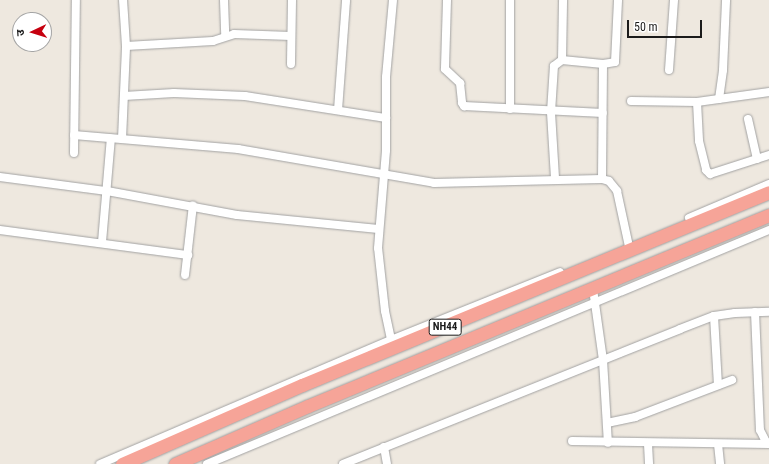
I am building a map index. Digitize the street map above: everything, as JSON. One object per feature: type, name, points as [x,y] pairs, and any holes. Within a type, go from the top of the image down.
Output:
[{"type":"highway","name":"NH44","points":[[122,464],[392,344],[629,247],[769,192]]},
{"type":"highway","name":"NH44","points":[[175,464],[308,406],[769,215]]},
{"type":"street","points":[[74,153],[76,0]]},
{"type":"street","points":[[122,139],[126,46],[123,0]]},
{"type":"street","points":[[224,0],[225,36]]},
{"type":"street","points":[[291,64],[292,0]]},
{"type":"street","points":[[338,110],[346,0]]},
{"type":"street","points":[[100,464],[392,344],[380,277],[378,229],[384,176],[393,0]]},
{"type":"street","points":[[447,0],[444,65],[448,74],[460,83],[462,103],[470,108],[603,113]]},
{"type":"street","points":[[510,0],[510,109]]},
{"type":"street","points":[[562,60],[563,0]]},
{"type":"street","points":[[555,178],[551,112],[554,66],[562,60],[603,64],[611,63],[616,58],[618,0]]},
{"type":"street","points":[[669,70],[674,0]]},
{"type":"street","points":[[719,99],[723,70],[726,0]]},
{"type":"street","points":[[126,46],[213,41],[225,36],[291,36]]},
{"type":"street","points":[[602,179],[603,64]]},
{"type":"street","points":[[631,101],[697,102],[769,92]]},
{"type":"street","points":[[124,96],[174,93],[245,96],[386,118]]},
{"type":"street","points":[[697,102],[697,127],[706,170],[714,174],[769,155]]},
{"type":"street","points":[[748,119],[757,159]]},
{"type":"street","points":[[74,135],[238,149],[384,176],[434,183],[555,178],[602,179],[608,181],[617,191],[629,247],[769,184]]},
{"type":"street","points":[[102,242],[111,138]]},
{"type":"street","points":[[0,177],[107,191],[278,220],[378,229]]},
{"type":"street","points":[[185,275],[193,205]]},
{"type":"street","points":[[0,230],[102,242],[188,255]]},
{"type":"street","points":[[207,464],[769,230]]},
{"type":"street","points":[[593,289],[603,360],[608,442]]},
{"type":"street","points":[[755,312],[760,430],[766,442],[769,444]]},
{"type":"street","points":[[343,464],[714,316],[769,312]]},
{"type":"street","points":[[714,316],[718,385]]},
{"type":"street","points":[[607,423],[641,415],[732,380]]},
{"type":"street","points":[[572,441],[648,444],[769,444]]},
{"type":"street","points":[[648,444],[649,464]]},
{"type":"street","points":[[718,444],[720,464]]},
{"type":"street","points":[[384,447],[387,464]]}]
